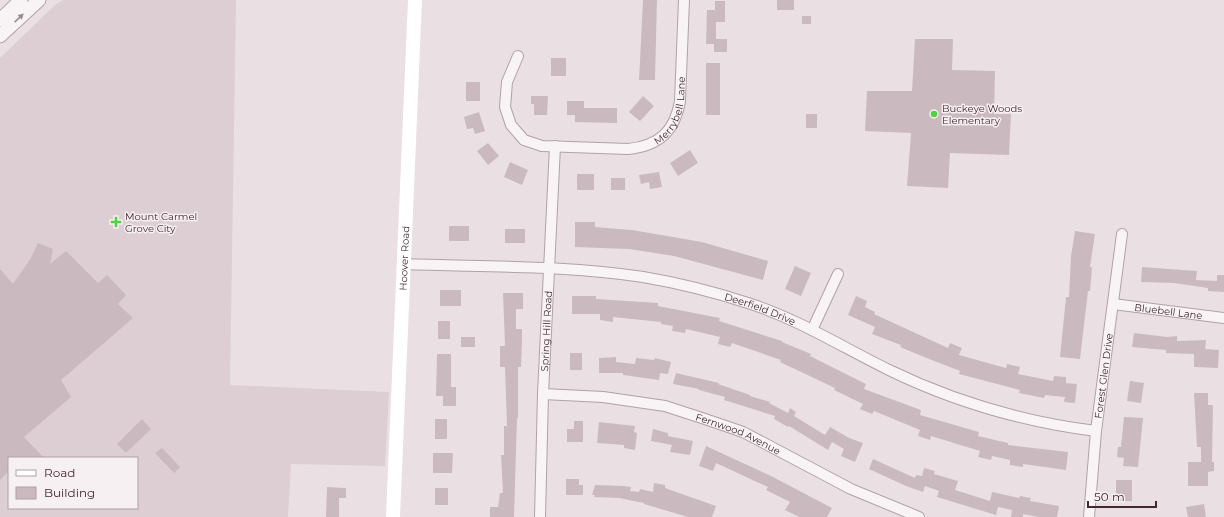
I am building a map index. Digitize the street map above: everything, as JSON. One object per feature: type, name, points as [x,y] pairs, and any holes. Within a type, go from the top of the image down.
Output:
[{"type":"main road","name":"Hoover Road","points":[[393,517],[415,0]]},
{"type":"street","points":[[0,20],[21,0]]},
{"type":"street","points":[[0,36],[39,0]]},
{"type":"street","name":"Merrybell Lane","points":[[518,56],[507,82],[505,107],[511,126],[524,140],[542,146],[628,149],[641,148],[653,143],[664,135],[672,126],[678,114],[680,101],[684,0]]},
{"type":"street","name":"Spring Hill Road","points":[[540,517],[543,394],[555,146]]},
{"type":"street","name":"Forest Glen Drive","points":[[1089,517],[1096,431],[1122,234]]},
{"type":"street","name":"Deerfield Drive","points":[[404,264],[549,269],[642,277],[695,287],[750,303],[786,317],[888,370],[934,390],[985,409],[1025,419],[1096,431]]},
{"type":"street","points":[[812,330],[838,274]]},
{"type":"street","name":"Bluebell Lane","points":[[1113,304],[1224,318]]},
{"type":"street","name":"Fernwood Avenue","points":[[543,394],[603,397],[665,406],[706,419],[743,432],[851,489],[919,517]]},
{"type":"shaded area","name":"Mount Carmel Grove City","points":[[63,0],[236,0],[230,385],[389,392],[385,466],[291,464],[288,517],[0,517],[0,58],[55,5]]},
{"type":"building","points":[[643,0],[657,0],[655,80],[639,80]]},
{"type":"building","points":[[777,0],[794,0],[794,10],[777,10]]},
{"type":"building","points":[[715,1],[725,1],[725,22],[716,22],[716,39],[727,39],[727,52],[714,52],[714,44],[706,44],[707,10],[715,10]]},
{"type":"building","points":[[802,16],[811,16],[811,24],[802,24]]},
{"type":"building","name":"Buckeye Woods Elementary","points":[[915,39],[953,39],[952,70],[995,71],[994,114],[1011,114],[1009,155],[950,153],[948,188],[907,186],[911,133],[865,131],[867,91],[912,91]]},
{"type":"building","points":[[551,58],[566,58],[566,76],[551,76]]},
{"type":"building","points":[[706,63],[720,63],[720,115],[706,115]]},
{"type":"building","points":[[466,82],[480,82],[480,101],[466,101]]},
{"type":"building","points":[[531,96],[548,96],[547,115],[534,115],[534,104],[531,104]]},
{"type":"building","points":[[643,96],[654,106],[640,121],[629,112]]},
{"type":"building","points":[[567,101],[584,101],[584,108],[617,108],[617,123],[575,122],[575,115],[567,115]]},
{"type":"building","points":[[479,112],[485,131],[475,134],[473,128],[467,129],[464,117]]},
{"type":"building","points":[[806,114],[817,114],[817,128],[806,128]]},
{"type":"building","points":[[488,143],[499,156],[488,165],[477,151]]},
{"type":"building","points":[[690,150],[698,163],[678,176],[670,163]]},
{"type":"building","points":[[510,162],[528,170],[522,185],[504,177]]},
{"type":"building","points":[[659,172],[662,187],[650,189],[649,182],[641,184],[639,175]]},
{"type":"building","points":[[577,174],[594,174],[594,190],[577,190]]},
{"type":"building","points":[[611,178],[625,178],[625,190],[611,190]]},
{"type":"building","points":[[575,222],[595,222],[595,227],[632,230],[702,242],[768,261],[763,280],[674,256],[629,249],[575,247]]},
{"type":"building","points":[[449,226],[469,226],[469,241],[449,241]]},
{"type":"building","points":[[505,229],[525,229],[525,243],[505,243]]},
{"type":"building","points":[[1075,231],[1095,234],[1090,267],[1092,267],[1090,291],[1088,291],[1080,359],[1060,357],[1066,297],[1069,297],[1071,256]]},
{"type":"building","points":[[38,243],[53,249],[50,264],[66,251],[98,283],[107,275],[126,295],[118,304],[133,318],[61,380],[71,397],[24,437],[43,457],[8,457],[8,472],[0,480],[0,269],[13,284],[31,258]]},
{"type":"building","points":[[795,266],[811,273],[801,296],[785,289]]},
{"type":"building","points":[[1142,267],[1197,271],[1196,280],[1217,281],[1217,275],[1224,275],[1224,292],[1208,291],[1208,288],[1174,283],[1141,282]]},
{"type":"building","points":[[440,290],[461,290],[461,306],[440,306]]},
{"type":"building","points":[[503,293],[523,293],[523,309],[516,309],[516,329],[522,329],[522,341],[521,367],[518,367],[518,418],[514,517],[490,517],[490,507],[498,507],[500,493],[503,493],[501,455],[504,455],[504,426],[507,426],[505,367],[500,367],[500,346],[505,346]]},
{"type":"building","points":[[572,296],[596,296],[596,299],[658,303],[658,306],[720,318],[719,321],[782,341],[811,354],[810,356],[866,384],[864,389],[921,410],[920,415],[979,432],[978,436],[1008,443],[1008,445],[1068,452],[1066,470],[1023,464],[1023,467],[1010,465],[1010,460],[992,456],[991,460],[978,457],[980,451],[931,436],[930,440],[918,436],[920,430],[874,411],[872,414],[860,409],[863,404],[834,390],[835,388],[780,362],[781,360],[732,343],[730,347],[718,344],[720,337],[686,329],[685,333],[672,331],[673,326],[661,324],[661,322],[613,317],[613,322],[600,320],[600,314],[572,314]]},
{"type":"building","points":[[856,296],[867,301],[865,307],[875,312],[874,314],[948,348],[950,343],[962,348],[959,355],[1006,368],[1007,364],[1020,367],[1018,374],[1053,381],[1054,376],[1066,377],[1066,383],[1077,384],[1075,403],[1064,402],[1065,397],[1045,395],[1044,398],[1019,393],[1020,390],[959,374],[960,371],[872,334],[875,327],[848,315]]},
{"type":"building","points":[[438,321],[450,321],[450,339],[438,339]]},
{"type":"building","points":[[1134,333],[1167,337],[1177,336],[1177,341],[1206,340],[1205,349],[1219,350],[1218,368],[1194,367],[1194,354],[1166,353],[1166,350],[1132,347]]},
{"type":"building","points":[[461,337],[475,337],[475,347],[461,347]]},
{"type":"building","points":[[570,353],[582,353],[582,370],[570,370]]},
{"type":"building","points":[[437,354],[451,354],[451,387],[456,387],[456,406],[443,406],[443,396],[436,396]]},
{"type":"building","points":[[616,357],[616,362],[635,364],[636,358],[654,360],[655,358],[671,362],[668,374],[660,373],[659,380],[623,375],[623,373],[599,373],[599,358]]},
{"type":"building","points":[[676,373],[719,383],[718,384],[770,402],[769,403],[788,413],[790,408],[796,412],[794,416],[825,435],[830,427],[849,438],[863,443],[855,462],[841,456],[844,449],[832,442],[828,450],[789,426],[788,427],[774,419],[775,416],[724,400],[725,397],[699,389],[673,384]]},
{"type":"building","points":[[1130,381],[1144,383],[1141,403],[1127,401]]},
{"type":"building","points":[[1194,393],[1208,393],[1208,405],[1213,405],[1212,462],[1214,462],[1214,471],[1208,472],[1208,486],[1188,486],[1188,462],[1201,462],[1201,447],[1197,447]]},
{"type":"building","points":[[1124,417],[1143,418],[1138,467],[1123,466],[1124,458],[1117,457],[1118,447],[1121,447]]},
{"type":"building","points":[[142,419],[151,429],[126,453],[117,444]]},
{"type":"building","points":[[435,419],[447,419],[447,439],[435,439]]},
{"type":"building","points":[[574,421],[583,421],[583,442],[567,442],[567,429],[574,429]]},
{"type":"building","points":[[599,422],[635,426],[634,432],[637,433],[635,450],[624,448],[624,445],[597,443]]},
{"type":"building","points":[[653,429],[668,433],[668,436],[693,441],[690,455],[670,452],[672,445],[651,441]]},
{"type":"building","points":[[706,446],[771,476],[832,508],[827,517],[799,517],[785,510],[790,502],[766,490],[768,487],[716,463],[713,471],[699,466]]},
{"type":"building","points":[[162,448],[180,467],[174,473],[155,453]]},
{"type":"building","points":[[433,453],[453,453],[452,473],[433,473]]},
{"type":"building","points":[[873,459],[915,478],[916,475],[922,476],[924,468],[935,471],[934,474],[958,481],[955,490],[990,501],[992,492],[1019,498],[1020,496],[1031,498],[1030,501],[1059,506],[1057,517],[1039,517],[1023,514],[1023,517],[1011,517],[1012,510],[998,507],[996,515],[937,497],[939,491],[925,486],[923,492],[869,469]]},
{"type":"building","points":[[566,479],[579,479],[579,485],[583,485],[583,495],[566,495]]},
{"type":"building","points":[[1116,480],[1132,480],[1132,501],[1116,501]]},
{"type":"building","points":[[654,483],[665,485],[665,488],[716,506],[712,517],[688,517],[644,503],[619,498],[594,497],[595,495],[592,495],[595,485],[623,486],[631,487],[630,491],[639,492],[640,489],[653,492]]},
{"type":"building","points":[[327,487],[346,488],[346,498],[339,498],[339,517],[326,517]]},
{"type":"building","points":[[435,488],[448,488],[448,505],[435,505]]},
{"type":"building","points":[[1204,504],[1206,517],[1188,517],[1186,507]]},
{"type":"place","name":"Buckeye Woods Elementary","points":[[934,114]]},
{"type":"place","name":"Mount Carmel Grove City","points":[[116,222]]}]
